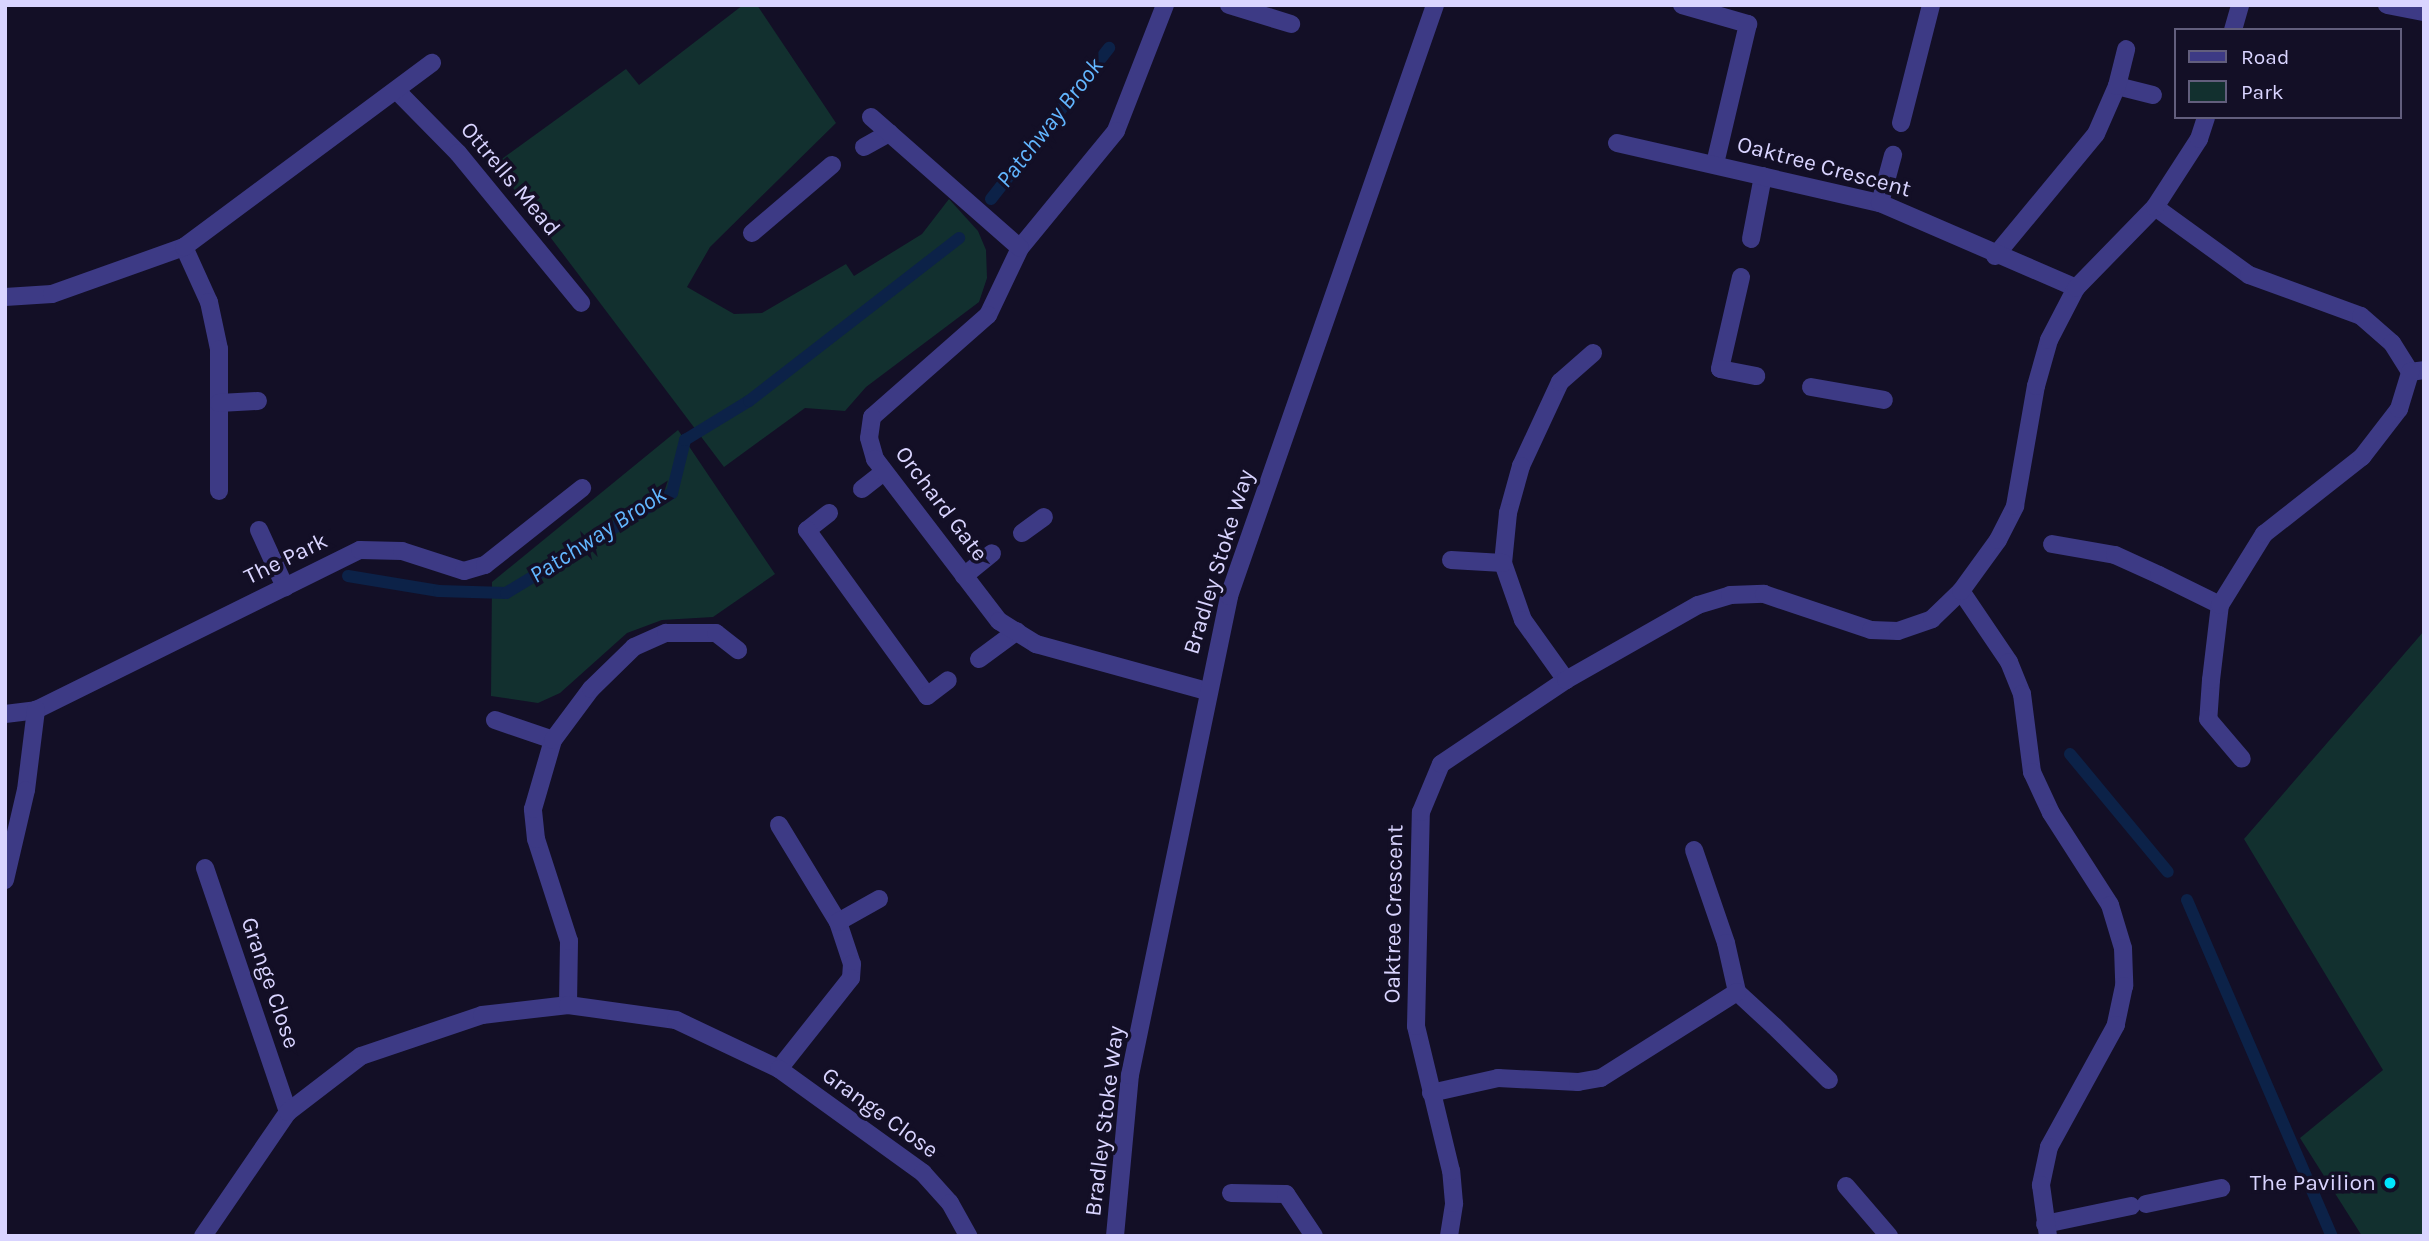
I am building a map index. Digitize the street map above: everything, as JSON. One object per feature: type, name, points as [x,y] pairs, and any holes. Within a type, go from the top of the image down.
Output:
[{"type":"street","name":"Orchard Gate","points":[[1165,5],[1116,131],[1020,248],[988,316],[872,417],[869,438],[884,472],[999,621],[1037,644],[1206,691]]},
{"type":"street","points":[[1229,5],[1291,24]]},
{"type":"street","name":"Bradley Stoke Way","points":[[1115,1236],[1130,1075],[1206,691],[1229,596],[1435,5]]},
{"type":"street","name":"Oaktree Crescent","points":[[1682,5],[1748,24],[1715,164]]},
{"type":"street","points":[[1901,123],[1931,5]]},
{"type":"street","points":[[2234,28],[2240,5]]},
{"type":"street","points":[[2387,5],[2424,12]]},
{"type":"street","points":[[1995,256],[2096,134],[2117,86],[2126,50]]},
{"type":"street","points":[[5,297],[52,294],[184,247],[432,63]]},
{"type":"street","points":[[2117,86],[2153,95]]},
{"type":"street","name":"Ottrells Mead","points":[[397,90],[458,153],[581,303]]},
{"type":"street","points":[[871,117],[1020,248]]},
{"type":"street","name":"Oaktree Crescent","points":[[1449,1236],[1454,1203],[1451,1171],[1430,1093],[1416,1026],[1421,812],[1441,764],[1566,680],[1698,605],[1730,595],[1764,594],[1871,630],[1898,631],[1921,626],[1961,591],[1998,540],[2015,506],[2036,386],[2049,340],[2076,288],[2155,207],[2199,139],[2205,119]]},
{"type":"street","points":[[864,147],[889,133]]},
{"type":"street","name":"Oaktree Crescent","points":[[1617,143],[1880,203],[1995,256],[2076,288]]},
{"type":"street","points":[[1880,203],[1893,155]]},
{"type":"street","points":[[752,233],[832,165]]},
{"type":"street","points":[[1751,239],[1763,176]]},
{"type":"street","points":[[2155,207],[2249,275],[2361,316],[2392,342],[2417,371],[2386,429],[2343,476],[2287,513],[2264,534],[2220,604],[2208,719],[2242,759]]},
{"type":"street","points":[[184,247],[209,302],[219,349],[219,491]]},
{"type":"street","points":[[1741,277],[1720,369],[1756,376]]},
{"type":"street","points":[[1566,680],[1523,620],[1503,563],[1508,513],[1521,466],[1560,382],[1593,353]]},
{"type":"street","points":[[1811,387],[1884,400]]},
{"type":"street","points":[[219,402],[258,401]]},
{"type":"street","points":[[862,489],[884,472]]},
{"type":"street","name":"The Park","points":[[5,713],[36,710],[360,550],[402,551],[464,571],[485,565],[582,488]]},
{"type":"street","points":[[829,513],[807,530],[927,696],[948,681]]},
{"type":"street","points":[[1022,533],[1044,517]]},
{"type":"street","points":[[259,530],[285,587]]},
{"type":"street","points":[[2052,544],[2115,555],[2220,604]]},
{"type":"street","points":[[964,576],[992,553]]},
{"type":"street","points":[[1451,560],[1503,563]]},
{"type":"street","points":[[1961,591],[2009,662],[2022,694],[2032,772],[2051,813],[2110,905],[2123,948],[2124,986],[2116,1026],[2049,1147],[2041,1185],[2046,1230],[2139,1205],[2221,1188]]},
{"type":"street","points":[[979,659],[1017,631]]},
{"type":"street","points":[[568,1005],[569,941],[536,839],[533,809],[553,740],[591,689],[634,647],[666,633],[716,633],[738,650]]},
{"type":"street","points":[[5,880],[26,790],[36,710]]},
{"type":"street","points":[[495,720],[553,740]]},
{"type":"street","points":[[779,825],[838,922],[850,951],[851,978],[779,1069]]},
{"type":"street","points":[[1694,850],[1726,943],[1737,992],[1829,1080]]},
{"type":"street","name":"Grange Close","points":[[205,868],[288,1112]]},
{"type":"street","points":[[838,922],[879,899]]},
{"type":"street","points":[[1430,1093],[1499,1077],[1578,1082],[1601,1079],[1737,992]]},
{"type":"street","name":"Grange Close","points":[[203,1236],[288,1112],[361,1056],[482,1015],[568,1005],[676,1020],[779,1069],[923,1173],[950,1203],[968,1236]]},
{"type":"street","points":[[1846,1186],[1889,1236]]},
{"type":"street","points":[[1231,1193],[1286,1194],[1314,1236]]},
{"type":"green space","points":[[743,5],[757,5],[836,123],[710,247],[687,287],[734,314],[762,313],[846,264],[854,276],[922,234],[949,199],[978,231],[986,250],[987,278],[979,302],[866,387],[845,411],[805,408],[724,467],[495,164],[626,69],[639,85]]},
{"type":"green space","points":[[678,430],[775,574],[713,617],[662,620],[627,633],[560,693],[538,703],[491,696],[492,582]]},
{"type":"green space","points":[[2424,631],[2424,1236],[2362,1236],[2300,1138],[2383,1070],[2244,839]]},
{"type":"waterway","name":"Patchway Brook","points":[[991,199],[1109,48]]},
{"type":"waterway","name":"Patchway Brook","points":[[348,576],[439,591],[506,593],[672,493],[685,440],[749,401],[959,238]]},
{"type":"waterway","points":[[2070,754],[2168,872]]},
{"type":"waterway","points":[[2187,900],[2332,1236]]},
{"type":"place","name":"The Pavilion","points":[[2390,1183]]}]
